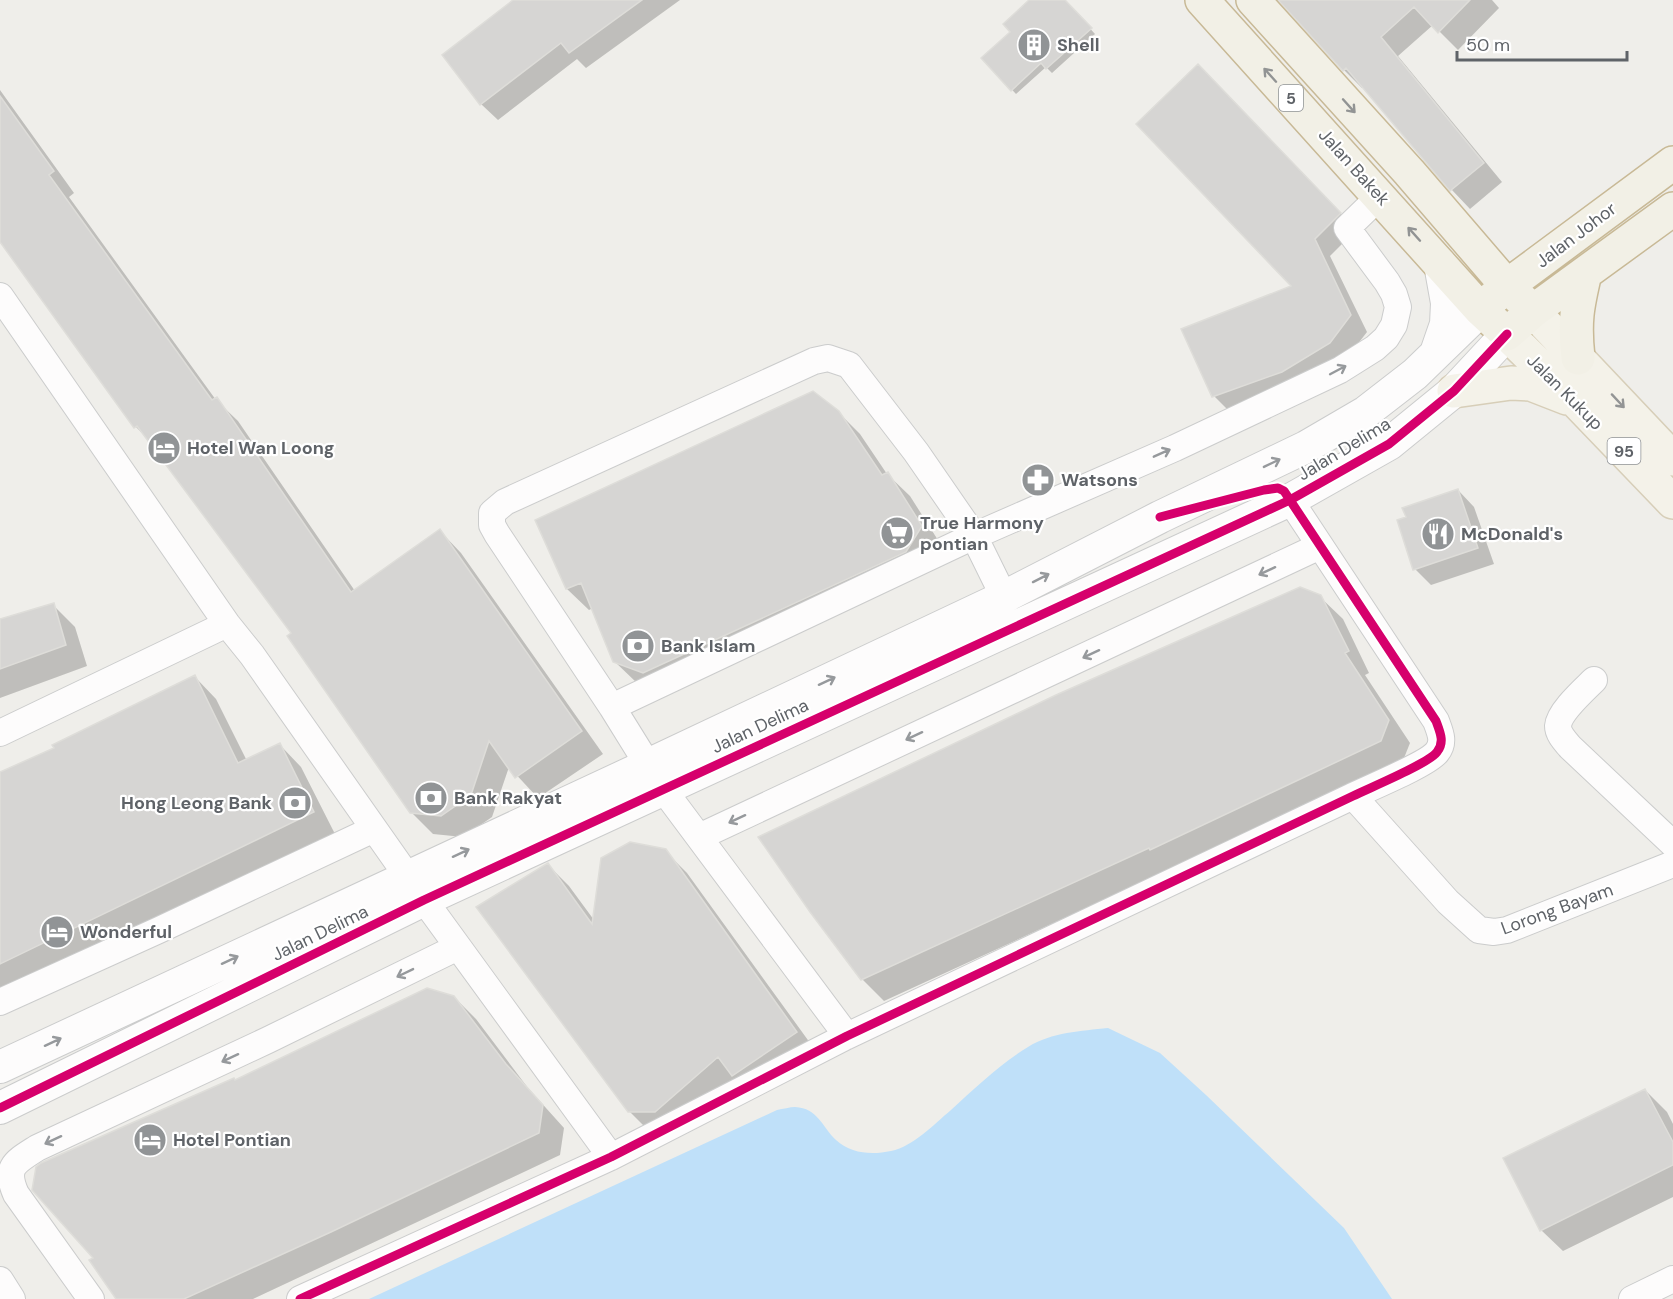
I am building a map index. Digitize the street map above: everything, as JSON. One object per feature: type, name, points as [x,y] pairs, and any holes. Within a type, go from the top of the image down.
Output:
[{"type":"highway","name":"Jalan Bakek","points":[[1202,0],[1481,310],[1507,334]]},
{"type":"highway","name":"Jalan Bakek","points":[[1253,0],[1409,172],[1507,286],[1533,311]]},
{"type":"highway","name":"Jalan Johor","points":[[1481,310],[1507,286],[1673,163]]},
{"type":"highway","name":"Jalan Johor","points":[[1507,334],[1533,311],[1673,209]]},
{"type":"highway","points":[[1578,358],[1576,308],[1586,273]]},
{"type":"main road","name":"Jalan Kukup","points":[[1533,311],[1673,459]]},
{"type":"main road","name":"Jalan Kukup","points":[[1507,334],[1575,400],[1673,502]]},
{"type":"main road","points":[[1454,391],[1511,383],[1531,384],[1575,400]]},
{"type":"street","points":[[612,707],[974,536],[1174,448],[1340,370],[1375,348],[1386,338],[1394,325],[1398,307],[1387,282],[1347,228],[1380,196]]},
{"type":"street","points":[[1436,354],[1446,324],[1447,303],[1440,264]]},
{"type":"street","points":[[0,296],[227,624],[252,655],[416,889],[611,1157]]},
{"type":"street","name":"Jalan Delima","points":[[656,777],[1160,517],[1306,447],[1366,412],[1415,374],[1481,310]]},
{"type":"street","name":"Jalan Delima","points":[[0,1067],[416,889],[656,777],[1290,500],[1389,444],[1454,391],[1507,334]]},
{"type":"street","points":[[847,1036],[656,777],[492,525],[492,513],[505,502],[814,361],[828,358],[849,365],[916,453],[974,536],[1004,597]]},
{"type":"street","points":[[300,1299],[611,1157],[847,1036],[1353,796],[1425,761],[1437,752],[1442,738],[1436,721],[1284,491],[1278,488],[1229,498],[1160,517]]},
{"type":"street","points":[[699,837],[1320,546]]},
{"type":"street","points":[[0,733],[227,624]]},
{"type":"street","points":[[1594,680],[1572,703],[1560,720],[1558,728],[1561,735],[1570,747],[1673,844]]},
{"type":"street","name":"Lorong Bayam","points":[[1353,796],[1448,902],[1479,930],[1494,932],[1508,930],[1673,864]]},
{"type":"street","points":[[0,1002],[374,829]]},
{"type":"street","name":"Jalan Delima","points":[[0,1108],[416,889]]},
{"type":"street","points":[[92,1299],[16,1194],[10,1180],[12,1170],[19,1159],[37,1148],[268,1041],[458,947]]},
{"type":"street","points":[[1632,1299],[1673,1279]]},
{"type":"street","points":[[0,1280],[12,1299]]},
{"type":"water","points":[[1108,1028],[1160,1053],[1206,1095],[1344,1228],[1392,1299],[369,1299],[777,1110],[795,1107],[809,1111],[819,1119],[836,1140],[855,1151],[876,1153],[908,1145],[998,1069],[1028,1047],[1057,1035]]},
{"type":"building","points":[[513,0],[642,0],[569,53],[561,43],[480,105],[442,55]]},
{"type":"building","name":"Shell","points":[[1029,0],[1065,0],[1092,28],[1046,69],[1041,63],[1011,91],[981,58],[1010,32],[1003,24]]},
{"type":"building","points":[[1278,0],[1470,0],[1438,33],[1414,7],[1381,37],[1484,163],[1450,191],[1346,68],[1343,71]]},
{"type":"building","points":[[1198,64],[1341,213],[1315,239],[1351,315],[1330,343],[1282,372],[1212,397],[1181,329],[1291,286],[1136,124]]},
{"type":"building","points":[[0,96],[54,171],[49,175],[212,400],[217,397],[351,592],[440,529],[582,731],[515,778],[489,741],[471,795],[441,816],[410,813],[287,636],[291,633],[137,426],[134,428],[0,242]]},
{"type":"building","points":[[813,391],[839,411],[882,475],[888,472],[922,526],[906,552],[643,673],[613,662],[581,583],[566,589],[535,520]]},
{"type":"building","name":"McDonald's","points":[[1458,489],[1478,548],[1413,570],[1397,520],[1406,517],[1402,508]]},
{"type":"building","points":[[1300,587],[1321,595],[1349,651],[1345,653],[1389,720],[1381,741],[1150,850],[1149,848],[861,980],[758,837],[1056,695]]},
{"type":"building","points":[[54,603],[66,645],[0,669],[0,619]]},
{"type":"building","points":[[195,675],[238,763],[280,743],[314,812],[0,964],[0,772],[54,748],[52,745]]},
{"type":"building","points":[[630,842],[666,849],[797,1032],[732,1076],[718,1057],[655,1112],[628,1112],[476,907],[548,863],[592,924],[601,858]]},
{"type":"building","points":[[427,988],[454,996],[506,1064],[543,1105],[539,1133],[184,1299],[116,1299],[89,1260],[93,1258],[32,1190],[36,1167],[41,1163],[234,1078],[235,1080]]},
{"type":"building","points":[[1645,1089],[1673,1142],[1673,1165],[1540,1231],[1503,1158]]},
{"type":"cycle path","points":[[0,1108],[424,900],[1290,500],[1389,444],[1454,391],[1507,334]]},
{"type":"cycle path","points":[[300,1299],[611,1157],[847,1036],[1398,776],[1437,752],[1441,741],[1436,721],[1284,491],[1278,488],[1264,490],[1160,517]]},
{"type":"place","name":"Shell","points":[[1034,45]]},
{"type":"place","name":"Hotel Wan Loong","points":[[164,448]]},
{"type":"place","name":"Watsons","points":[[1038,480]]},
{"type":"place","name":"True Harmony pontian","points":[[897,533]]},
{"type":"place","name":"McDonald's","points":[[1438,534]]},
{"type":"place","name":"Bank Islam","points":[[638,646]]},
{"type":"place","name":"Bank Rakyat","points":[[431,798]]},
{"type":"place","name":"Hong Leong Bank","points":[[295,803]]},
{"type":"place","name":"Wonderful","points":[[57,932]]},
{"type":"place","name":"Hotel Pontian","points":[[150,1140]]}]
